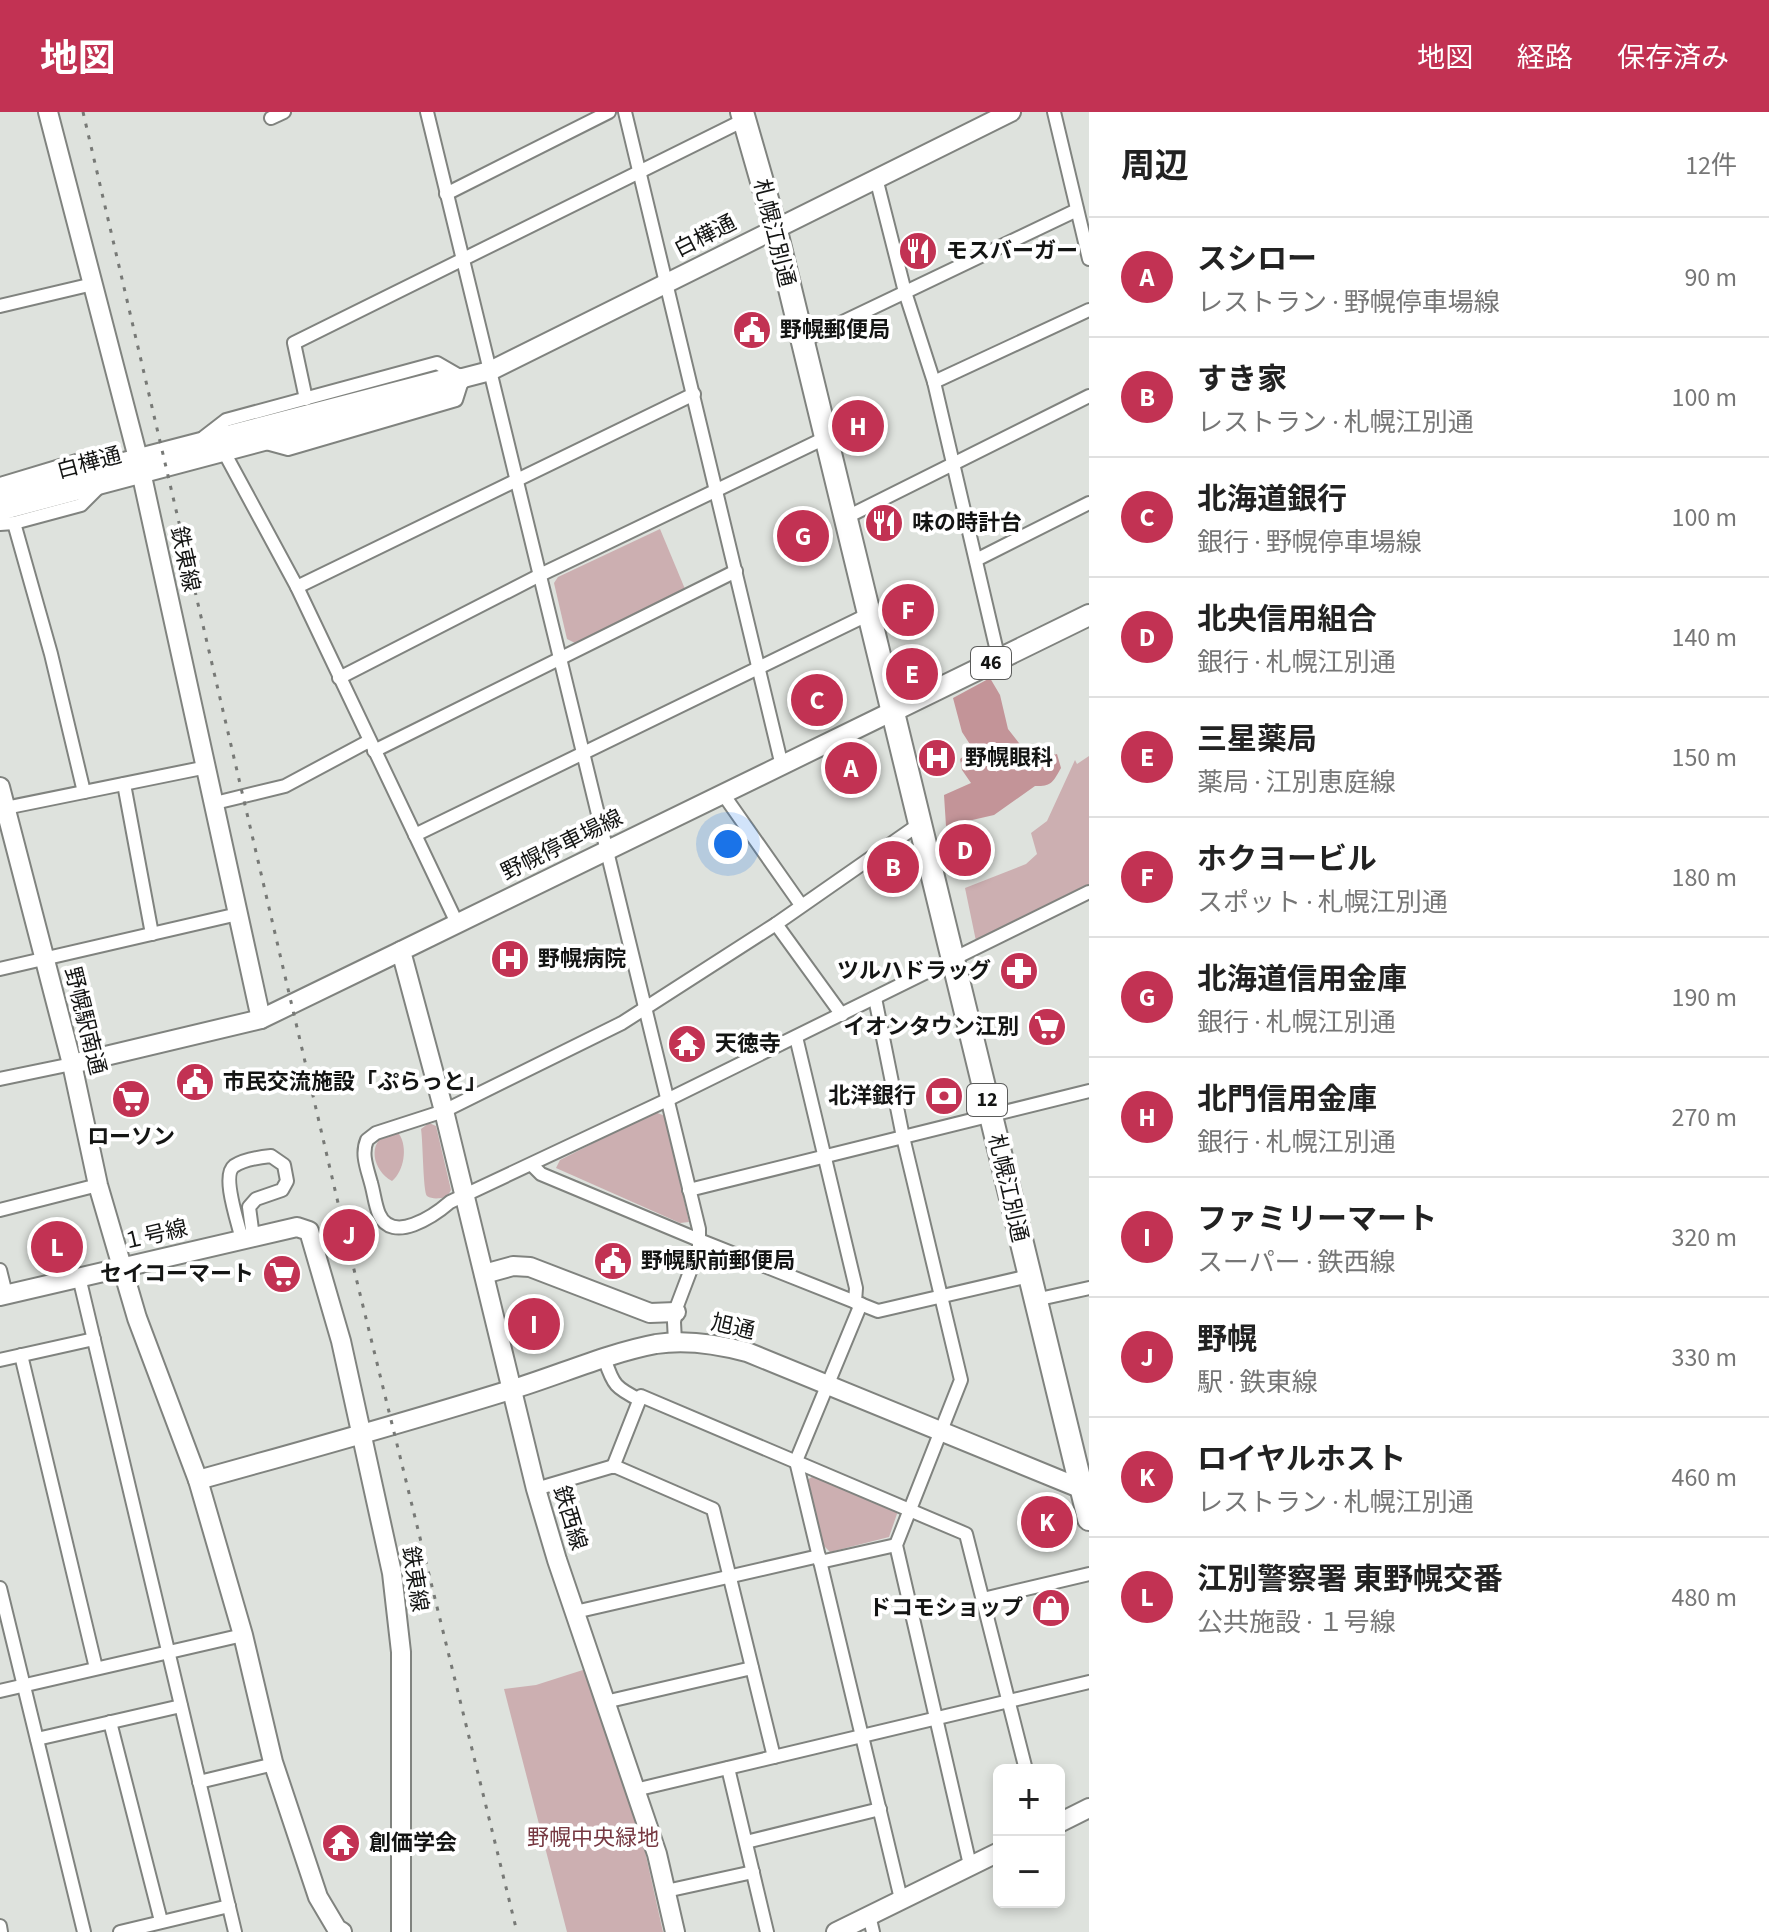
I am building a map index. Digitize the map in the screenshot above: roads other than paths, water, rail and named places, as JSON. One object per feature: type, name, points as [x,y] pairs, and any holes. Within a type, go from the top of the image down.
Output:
[{"type":"highway","name":"札幌江別通","points":[[743,116],[775,227],[1029,1276],[1086,1488],[1089,1519]]},
{"type":"main road","name":"46","points":[[893,711],[1089,615]]},
{"type":"street","name":"鉄東線","points":[[48,112],[140,466],[261,1019]]},
{"type":"street","points":[[271,118],[284,112]]},
{"type":"street","points":[[427,112],[689,1190],[699,1248],[676,1312],[675,1342]]},
{"type":"street","points":[[446,194],[609,112]]},
{"type":"street","points":[[625,112],[782,766]]},
{"type":"street","name":"白樺通","points":[[140,466],[199,442],[444,379],[490,371],[1011,112]]},
{"type":"street","points":[[1054,112],[1089,259]]},
{"type":"street","points":[[306,399],[294,343],[638,172],[743,116]]},
{"type":"street","points":[[876,178],[905,292],[934,382],[999,660]]},
{"type":"street","points":[[801,342],[1077,210]]},
{"type":"street","points":[[0,306],[93,284]]},
{"type":"street","points":[[934,382],[1089,310]]},
{"type":"street","points":[[199,442],[226,420],[437,363],[463,378]]},
{"type":"street","name":"白樺通","points":[[0,494],[224,452],[445,393],[463,378]]},
{"type":"street","points":[[297,587],[694,394]]},
{"type":"street","points":[[845,518],[1089,396]]},
{"type":"street","points":[[339,678],[540,575],[825,438]]},
{"type":"street","points":[[224,452],[297,587],[457,923]]},
{"type":"street","points":[[0,484],[80,460],[102,476]]},
{"type":"street","name":"白樺通","points":[[7,517],[102,476]]},
{"type":"street","points":[[976,560],[1089,503]]},
{"type":"street","points":[[0,524],[7,517],[51,654],[84,792]]},
{"type":"street","points":[[215,803],[285,786],[736,571]]},
{"type":"street","points":[[415,835],[867,615]]},
{"type":"street","name":"野幌停車場線","points":[[72,1064],[261,1019],[893,711]]},
{"type":"street","points":[[2,809],[207,767]]},
{"type":"street","points":[[124,784],[152,934]]},
{"type":"street","name":"野幌駅南通","points":[[0,787],[2,809],[72,1064],[98,1185],[137,1318],[198,1480],[243,1635],[274,1764],[318,1897],[337,1931]]},
{"type":"street","points":[[723,794],[801,905]]},
{"type":"street","points":[[918,825],[776,924],[622,1023],[444,1111],[376,1133],[367,1140],[364,1157],[379,1214],[393,1226],[420,1223],[435,1216],[450,1202],[667,1100],[1089,892]]},
{"type":"street","points":[[0,969],[238,914]]},
{"type":"street","points":[[776,924],[842,1015]]},
{"type":"street","points":[[401,951],[444,1111]]},
{"type":"street","points":[[875,998],[903,1137],[961,1380],[896,1545],[970,1865]]},
{"type":"street","points":[[796,1037],[858,1303],[796,1461],[901,1899]]},
{"type":"street","points":[[0,1079],[72,1064]]},
{"type":"street","points":[[689,1190],[1089,1091]]},
{"type":"street","name":"鉄西線","points":[[444,1111],[536,1489],[657,1854],[675,1932]]},
{"type":"street","points":[[271,1156],[284,1165],[287,1181],[282,1190],[256,1199],[249,1207],[248,1238],[229,1182],[230,1172],[238,1164],[271,1156]]},
{"type":"street","points":[[532,1165],[541,1174],[878,1311],[1029,1276]]},
{"type":"street","points":[[0,1210],[98,1185]]},
{"type":"street","name":"１号線","points":[[3,1295],[301,1227],[309,1231],[313,1241]]},
{"type":"street","name":"鉄東線","points":[[313,1241],[341,1341],[392,1573],[401,1652],[401,1932]]},
{"type":"street","points":[[484,1274],[513,1266],[530,1267],[650,1313],[676,1312]]},
{"type":"street","points":[[0,1270],[3,1295]]},
{"type":"street","points":[[79,1277],[235,1932]]},
{"type":"street","points":[[1035,1300],[1089,1288]]},
{"type":"street","points":[[0,1360],[94,1339]]},
{"type":"street","name":"旭通","points":[[198,1480],[362,1435],[654,1345],[675,1342],[721,1345],[747,1352],[940,1433],[1086,1488]]},
{"type":"street","points":[[21,1355],[96,1668]]},
{"type":"street","points":[[605,1360],[617,1387],[640,1400]]},
{"type":"street","points":[[613,1467],[641,1396],[966,1534],[1025,1764]]},
{"type":"street","points":[[536,1489],[613,1467],[713,1509],[774,1757]]},
{"type":"street","points":[[575,1612],[730,1576],[896,1545]]},
{"type":"street","points":[[983,1599],[1089,1574]]},
{"type":"street","points":[[0,1588],[5,1630],[24,1685],[84,1932]]},
{"type":"street","points":[[0,1691],[243,1635]]},
{"type":"street","points":[[605,1702],[752,1668]]},
{"type":"street","points":[[635,1790],[1089,1682]]},
{"type":"street","points":[[37,1739],[181,1706]]},
{"type":"street","points":[[110,1722],[161,1921]]},
{"type":"street","points":[[199,1782],[274,1764]]},
{"type":"street","points":[[728,1768],[767,1932]]},
{"type":"street","points":[[1065,1820],[1089,1808]]},
{"type":"street","points":[[746,1842],[880,1809]]},
{"type":"street","points":[[836,1932],[871,1924],[901,1899],[993,1855]]},
{"type":"street","points":[[666,1891],[753,1872]]},
{"type":"street","points":[[120,1932],[229,1906]]},
{"type":"street","points":[[0,1926],[1,1932]]},
{"type":"railway","points":[[83,112],[346,1237],[517,1932]]},
{"type":"place","name":"モスバーガー","points":[[918,251]]},
{"type":"place","name":"野幌郵便局","points":[[752,330]]},
{"type":"place","name":"北門信用金庫","points":[[858,426]]},
{"type":"place","name":"味の時計台","points":[[884,523]]},
{"type":"place","name":"北海道信用金庫","points":[[803,536]]},
{"type":"place","name":"ホクヨービル","points":[[908,610]]},
{"type":"place","name":"三星薬局","points":[[912,674]]},
{"type":"place","name":"北海道銀行","points":[[817,700]]},
{"type":"place","name":"野幌眼科","points":[[937,758]]},
{"type":"place","name":"スシロー","points":[[851,768]]},
{"type":"place","name":"北央信用組合","points":[[965,850]]},
{"type":"place","name":"すき家","points":[[893,867]]},
{"type":"place","name":"野幌病院","points":[[510,959]]},
{"type":"place","name":"ツルハドラッグ","points":[[1019,971]]},
{"type":"place","name":"イオンタウン江別","points":[[1047,1027]]},
{"type":"place","name":"天徳寺","points":[[687,1044]]},
{"type":"place","name":"市民交流施設「ぷらっと」","points":[[195,1082]]},
{"type":"place","name":"北洋銀行","points":[[944,1096]]},
{"type":"place","name":"ローソン","points":[[131,1099]]},
{"type":"place","name":"野幌","points":[[349,1235]]},
{"type":"place","name":"江別警察署 東野幌交番","points":[[57,1247]]},
{"type":"place","name":"野幌駅前郵便局","points":[[613,1261]]},
{"type":"place","name":"セイコーマート","points":[[282,1274]]},
{"type":"place","name":"ファミリーマート","points":[[534,1324]]},
{"type":"place","name":"ロイヤルホスト","points":[[1047,1522]]},
{"type":"place","name":"ドコモショップ","points":[[1051,1608]]},
{"type":"place","name":"創価学会","points":[[341,1843]]},
{"type":"park label","name":"野幌中央緑地","points":[[593,1838]]}]
